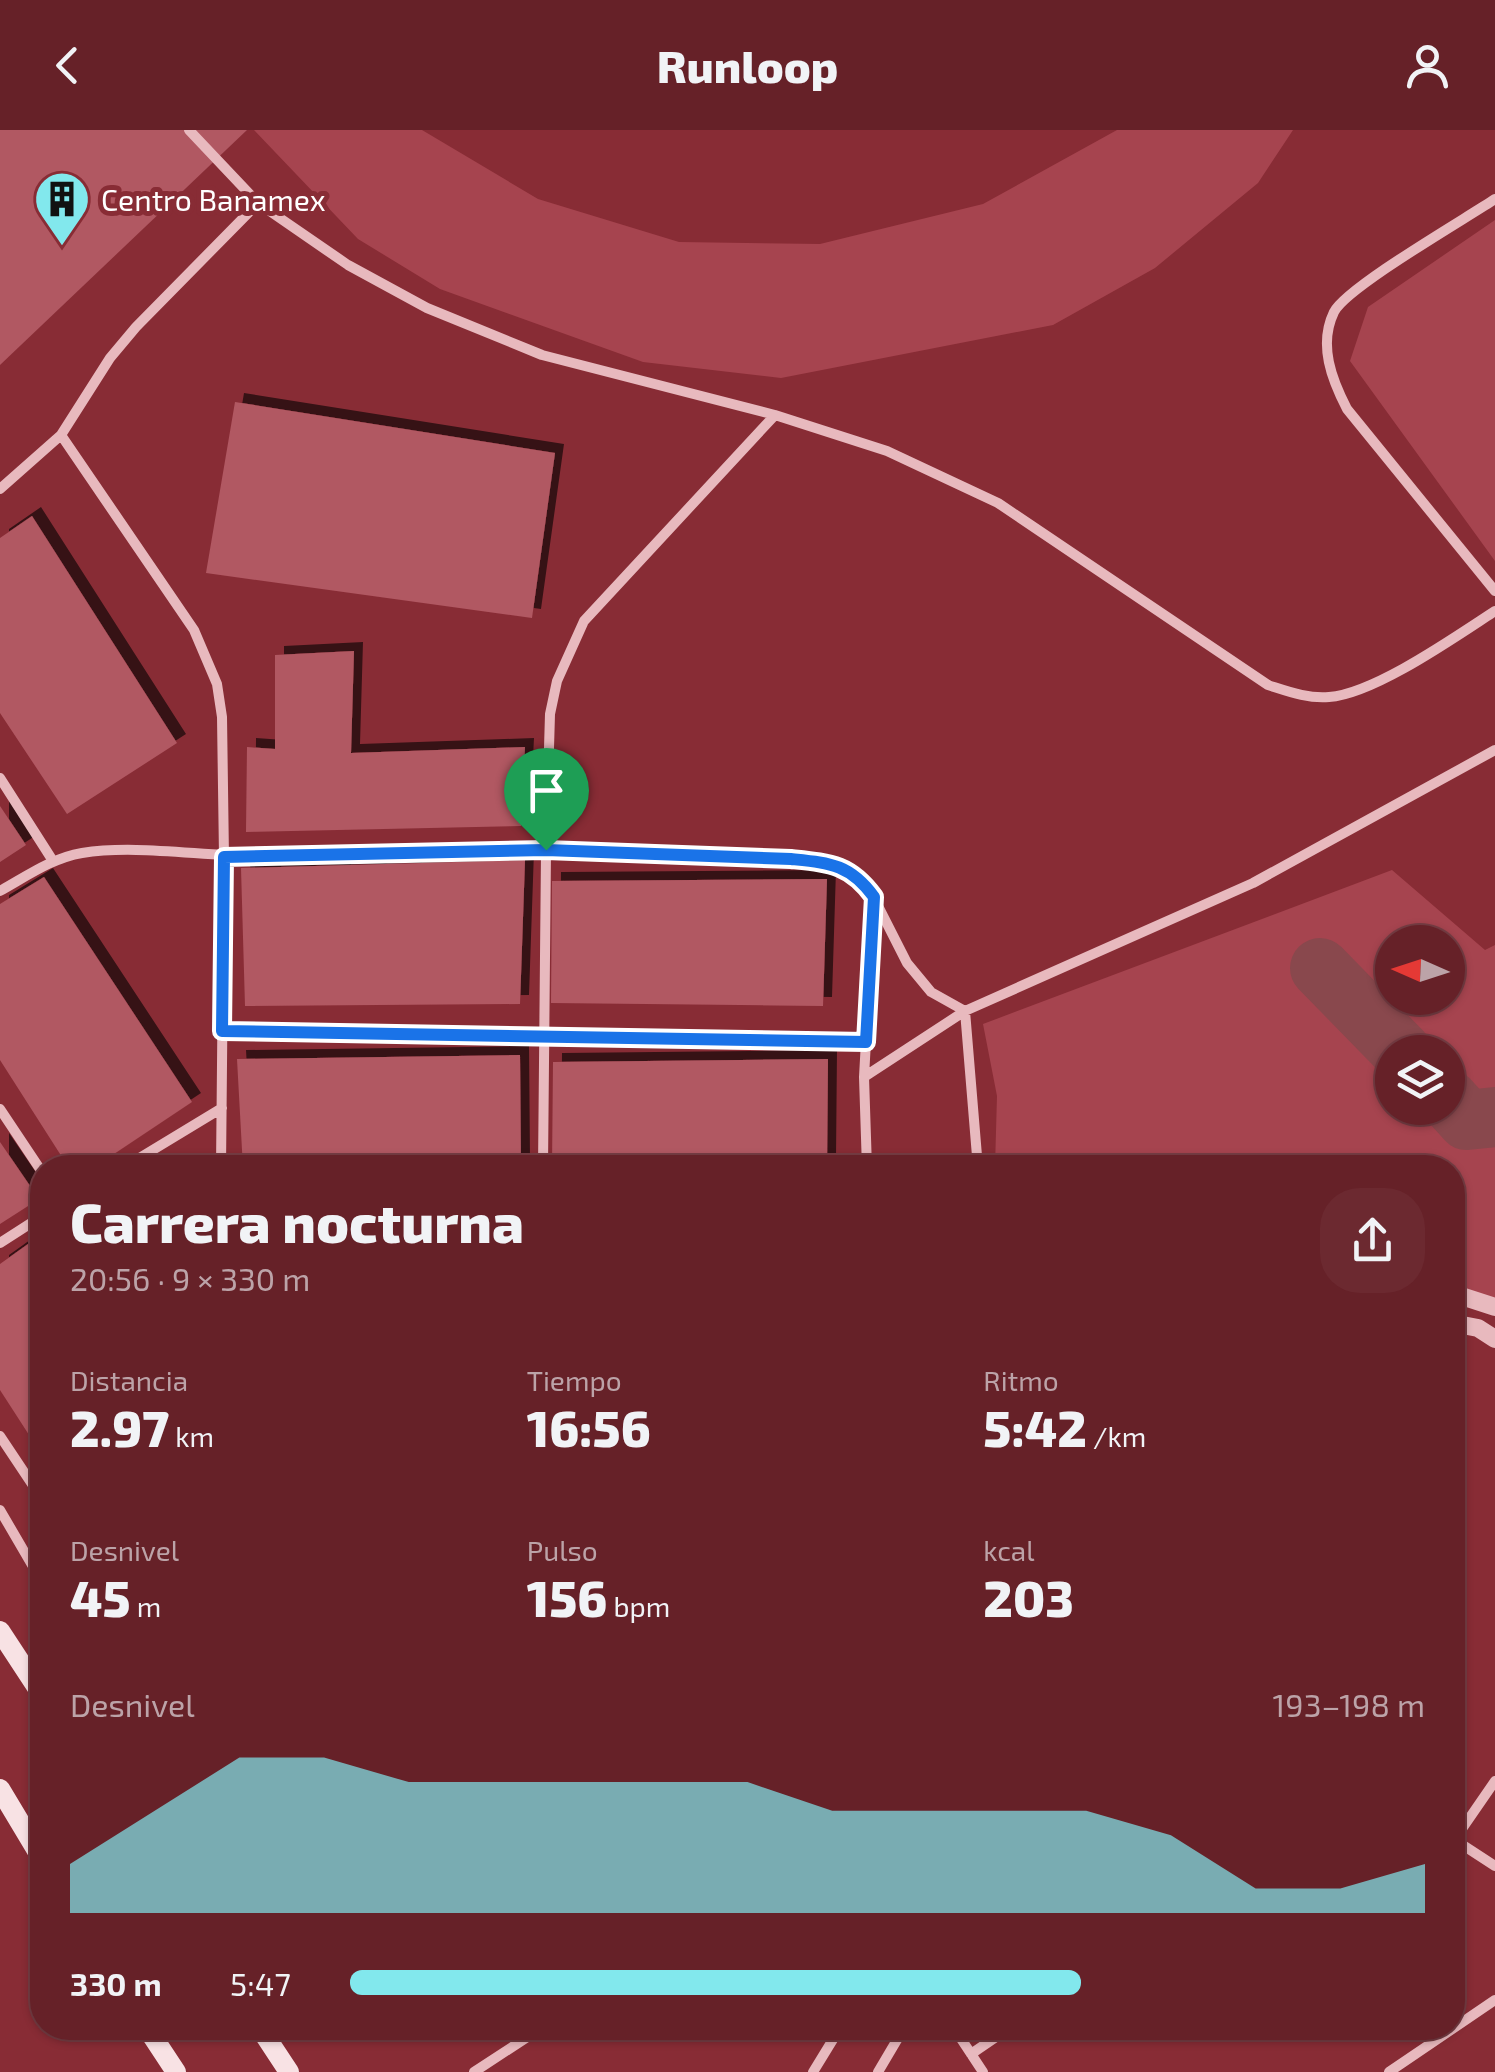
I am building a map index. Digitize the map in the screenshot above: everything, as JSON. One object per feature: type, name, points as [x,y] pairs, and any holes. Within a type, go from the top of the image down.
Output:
[{"type":"main road","points":[[0,1631],[30,1677]]},
{"type":"main road","points":[[0,1789],[30,1838]]},
{"type":"main road","points":[[155,2040],[176,2072]]},
{"type":"main road","points":[[268,2040],[288,2072]]},
{"type":"street","points":[[189,130],[258,203],[348,265],[426,308],[542,356],[774,415],[888,451],[998,503],[1268,685],[1325,698],[1349,694],[1428,654],[1495,611]]},
{"type":"street","points":[[1495,199],[1378,274],[1335,310],[1326,343],[1332,380],[1347,409],[1495,591]]},
{"type":"street","points":[[0,488],[61,436],[110,358],[136,327],[258,203]]},
{"type":"street","points":[[543,1155],[546,850],[550,714],[557,681],[584,620],[774,415]]},
{"type":"street","points":[[61,436],[194,630],[217,684],[222,717],[224,857],[222,1155]]},
{"type":"street","points":[[864,1076],[964,1011],[1254,884],[1495,750]]},
{"type":"street","points":[[0,778],[53,861]]},
{"type":"street","points":[[0,890],[53,861],[115,850],[224,857],[546,850],[826,863],[860,878],[874,897],[907,963],[931,992],[964,1011]]},
{"type":"street","points":[[867,1155],[864,1076],[874,897]]},
{"type":"street","points":[[964,1011],[977,1155]]},
{"type":"street","points":[[222,1031],[866,1042]]},
{"type":"street","points":[[144,1155],[222,1108]]},
{"type":"street","points":[[0,1109],[31,1155]]},
{"type":"street","points":[[0,1243],[30,1224]]},
{"type":"street","points":[[1465,1296],[1495,1306]]},
{"type":"street","points":[[1465,1326],[1478,1328],[1495,1339]]},
{"type":"street","points":[[0,1436],[30,1480]]},
{"type":"street","points":[[0,1510],[30,1561]]},
{"type":"street","points":[[1465,1823],[1495,1780]]},
{"type":"street","points":[[1465,1846],[1495,1866]]},
{"type":"street","points":[[1465,2020],[1495,2000]]},
{"type":"street","points":[[474,2072],[523,2040]]},
{"type":"street","points":[[813,2072],[833,2040]]},
{"type":"street","points":[[878,2072],[897,2040]]},
{"type":"street","points":[[962,2040],[983,2072]]},
{"type":"street","points":[[972,2054],[992,2040]]},
{"type":"street","points":[[1389,2072],[1436,2040]]},
{"type":"shaded area","points":[[254,130],[422,130],[538,199],[679,242],[820,244],[983,204],[1117,130],[1293,130],[1258,183],[1155,268],[1053,325],[781,378],[643,362],[440,289],[358,239]]},
{"type":"shaded area","points":[[1495,220],[1495,561],[1350,361],[1368,307]]},
{"type":"shaded area","points":[[1392,870],[1456,925],[1375,925],[1375,1015],[1465,1015],[1465,933],[1485,950],[1495,945],[1495,1300],[1465,1289],[1465,1155],[995,1155],[997,1096],[983,1024]]},
{"type":"building","name":"Centro Banamex","points":[[0,130],[247,130],[0,365]]},
{"type":"building","points":[[235,402],[555,453],[532,618],[206,573]]},
{"type":"building","points":[[32,516],[177,743],[67,814],[0,713],[0,538]]},
{"type":"building","points":[[354,651],[351,753],[525,747],[521,826],[246,832],[247,747],[275,749],[275,655]]},
{"type":"building","points":[[0,806],[26,845],[0,862]]},
{"type":"building","points":[[525,860],[520,1004],[245,1006],[241,868]]},
{"type":"building","points":[[44,877],[192,1102],[112,1155],[61,1155],[0,1060],[0,904]]},
{"type":"building","points":[[827,879],[823,1006],[551,1003],[552,881]]},
{"type":"building","points":[[520,1055],[521,1155],[242,1155],[237,1059]]},
{"type":"building","points":[[828,1059],[827,1155],[552,1155],[553,1062]]},
{"type":"building","points":[[0,1142],[30,1186],[30,1205],[0,1224]]},
{"type":"building","points":[[30,1243],[30,1436],[0,1390],[0,1264]]},
{"type":"waterway","points":[[1320,968],[1385,1035]]},
{"type":"waterway","points":[[1465,1118],[1495,1117]]},
{"type":"place","name":"Centro Banamex","points":[[62,248]]},
{"type":"route","points":[[546,850],[791,859],[826,863],[860,878],[874,897],[866,1042],[222,1031],[224,857],[546,850]]}]
